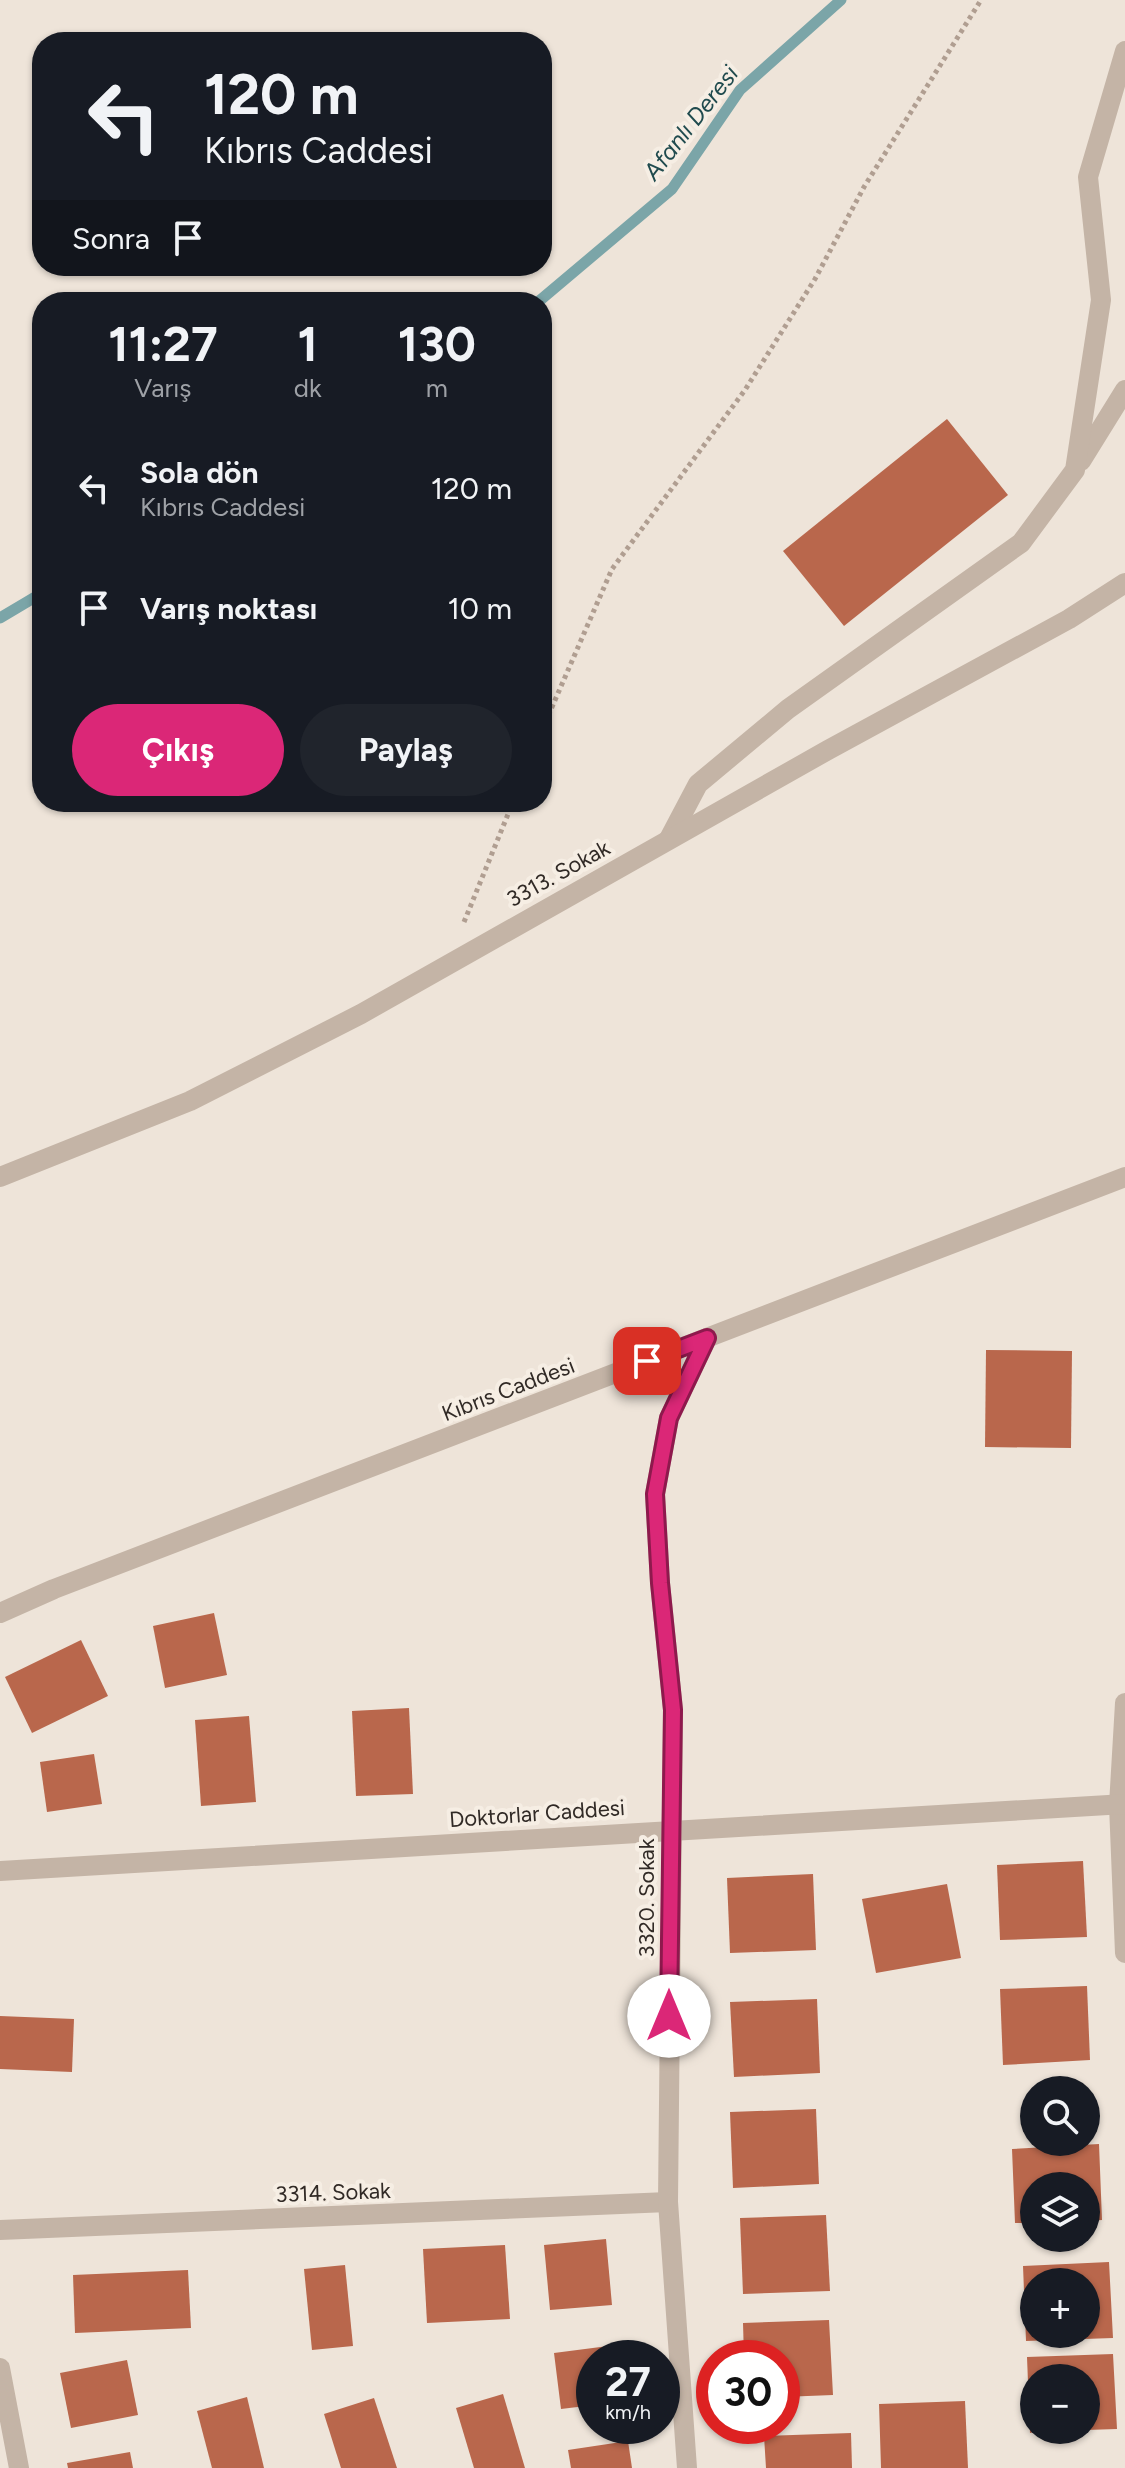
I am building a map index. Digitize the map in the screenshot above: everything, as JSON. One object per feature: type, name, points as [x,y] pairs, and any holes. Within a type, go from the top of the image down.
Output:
[{"type":"street","points":[[1075,470],[1101,300],[1088,177],[1125,51]]},
{"type":"street","points":[[669,839],[698,784],[788,709],[1021,543],[1075,470],[1125,390]]},
{"type":"street","name":"3313. Sokak","points":[[0,1177],[190,1101],[361,1014],[669,839],[1069,619],[1125,583]]},
{"type":"street","name":"Kıbrıs Caddesi","points":[[0,1613],[54,1589],[1125,1177]]},
{"type":"street","name":"3320. Sokak","points":[[687,2468],[668,2202],[673,1710],[660,1583],[655,1494],[669,1418],[707,1338]]},
{"type":"street","points":[[1125,1703],[1122,1805],[1125,1953]]},
{"type":"street","name":"Doktorlar Caddesi","points":[[0,1871],[670,1829],[1122,1805]]},
{"type":"street","name":"3314. Sokak","points":[[0,2230],[668,2202]]},
{"type":"street","points":[[0,2368],[19,2468]]},
{"type":"path","points":[[552,707],[612,569],[745,390],[815,279],[864,187],[981,0]]},
{"type":"path","points":[[447,963],[509,812]]},
{"type":"building","points":[[947,419],[1008,495],[844,626],[783,551]]},
{"type":"building","points":[[986,1350],[1072,1351],[1071,1448],[985,1447]]},
{"type":"building","points":[[214,1613],[227,1675],[165,1688],[153,1626]]},
{"type":"building","points":[[81,1640],[108,1696],[32,1733],[5,1677]]},
{"type":"building","points":[[409,1708],[413,1794],[356,1796],[352,1711]]},
{"type":"building","points":[[249,1716],[256,1802],[201,1806],[195,1720]]},
{"type":"building","points":[[94,1754],[102,1804],[47,1812],[40,1762]]},
{"type":"building","points":[[1083,1861],[1087,1937],[1000,1940],[997,1865]]},
{"type":"building","points":[[813,1874],[816,1950],[730,1953],[727,1878]]},
{"type":"building","points":[[947,1884],[961,1958],[876,1973],[862,1899]]},
{"type":"building","points":[[1087,1986],[1090,2060],[1003,2065],[1000,1989]]},
{"type":"building","points":[[817,1999],[820,2073],[734,2077],[730,2002]]},
{"type":"building","points":[[0,2016],[74,2019],[72,2072],[0,2069]]},
{"type":"building","points":[[816,2109],[819,2184],[733,2188],[730,2112]]},
{"type":"building","points":[[1012,2149],[1020,2149],[1020,2156],[1099,2156],[1102,2220],[1100,2172],[1020,2172],[1020,2223],[1015,2223]]},
{"type":"building","points":[[826,2215],[830,2291],[743,2294],[740,2218]]},
{"type":"building","points":[[606,2239],[612,2305],[550,2310],[544,2245]]},
{"type":"building","points":[[505,2245],[510,2319],[427,2323],[423,2249]]},
{"type":"building","points":[[1109,2262],[1113,2338],[1100,2338],[1100,2268],[1023,2268]]},
{"type":"building","points":[[345,2265],[353,2346],[312,2350],[304,2269]]},
{"type":"building","points":[[188,2270],[191,2328],[75,2333],[73,2275]]},
{"type":"building","points":[[829,2320],[833,2395],[800,2396],[800,2340],[743,2340],[743,2323]]},
{"type":"building","points":[[576,2350],[576,2407],[561,2409],[554,2353]]},
{"type":"building","points":[[1113,2354],[1117,2429],[1100,2430],[1100,2364],[1027,2364],[1027,2357]]},
{"type":"building","points":[[127,2360],[138,2415],[71,2428],[60,2373]]},
{"type":"building","points":[[503,2394],[525,2468],[474,2468],[456,2408]]},
{"type":"building","points":[[247,2397],[264,2468],[212,2468],[197,2411]]},
{"type":"building","points":[[374,2398],[397,2468],[341,2468],[324,2414]]},
{"type":"building","points":[[965,2401],[968,2468],[881,2468],[879,2404]]},
{"type":"building","points":[[851,2433],[852,2468],[766,2468],[764,2444],[800,2444],[800,2435]]},
{"type":"building","points":[[628,2444],[632,2468],[571,2468],[568,2450]]},
{"type":"building","points":[[130,2452],[133,2468],[68,2468],[67,2463]]},
{"type":"waterway","name":"Afanlı Deresi","points":[[550,292],[672,189],[740,90],[841,0]]},
{"type":"waterway","name":"Afanlı Deresi","points":[[0,618],[32,599]]},
{"type":"route","points":[[647,1361],[707,1338],[669,1418],[655,1494],[660,1583],[673,1710],[669,2016]]}]
